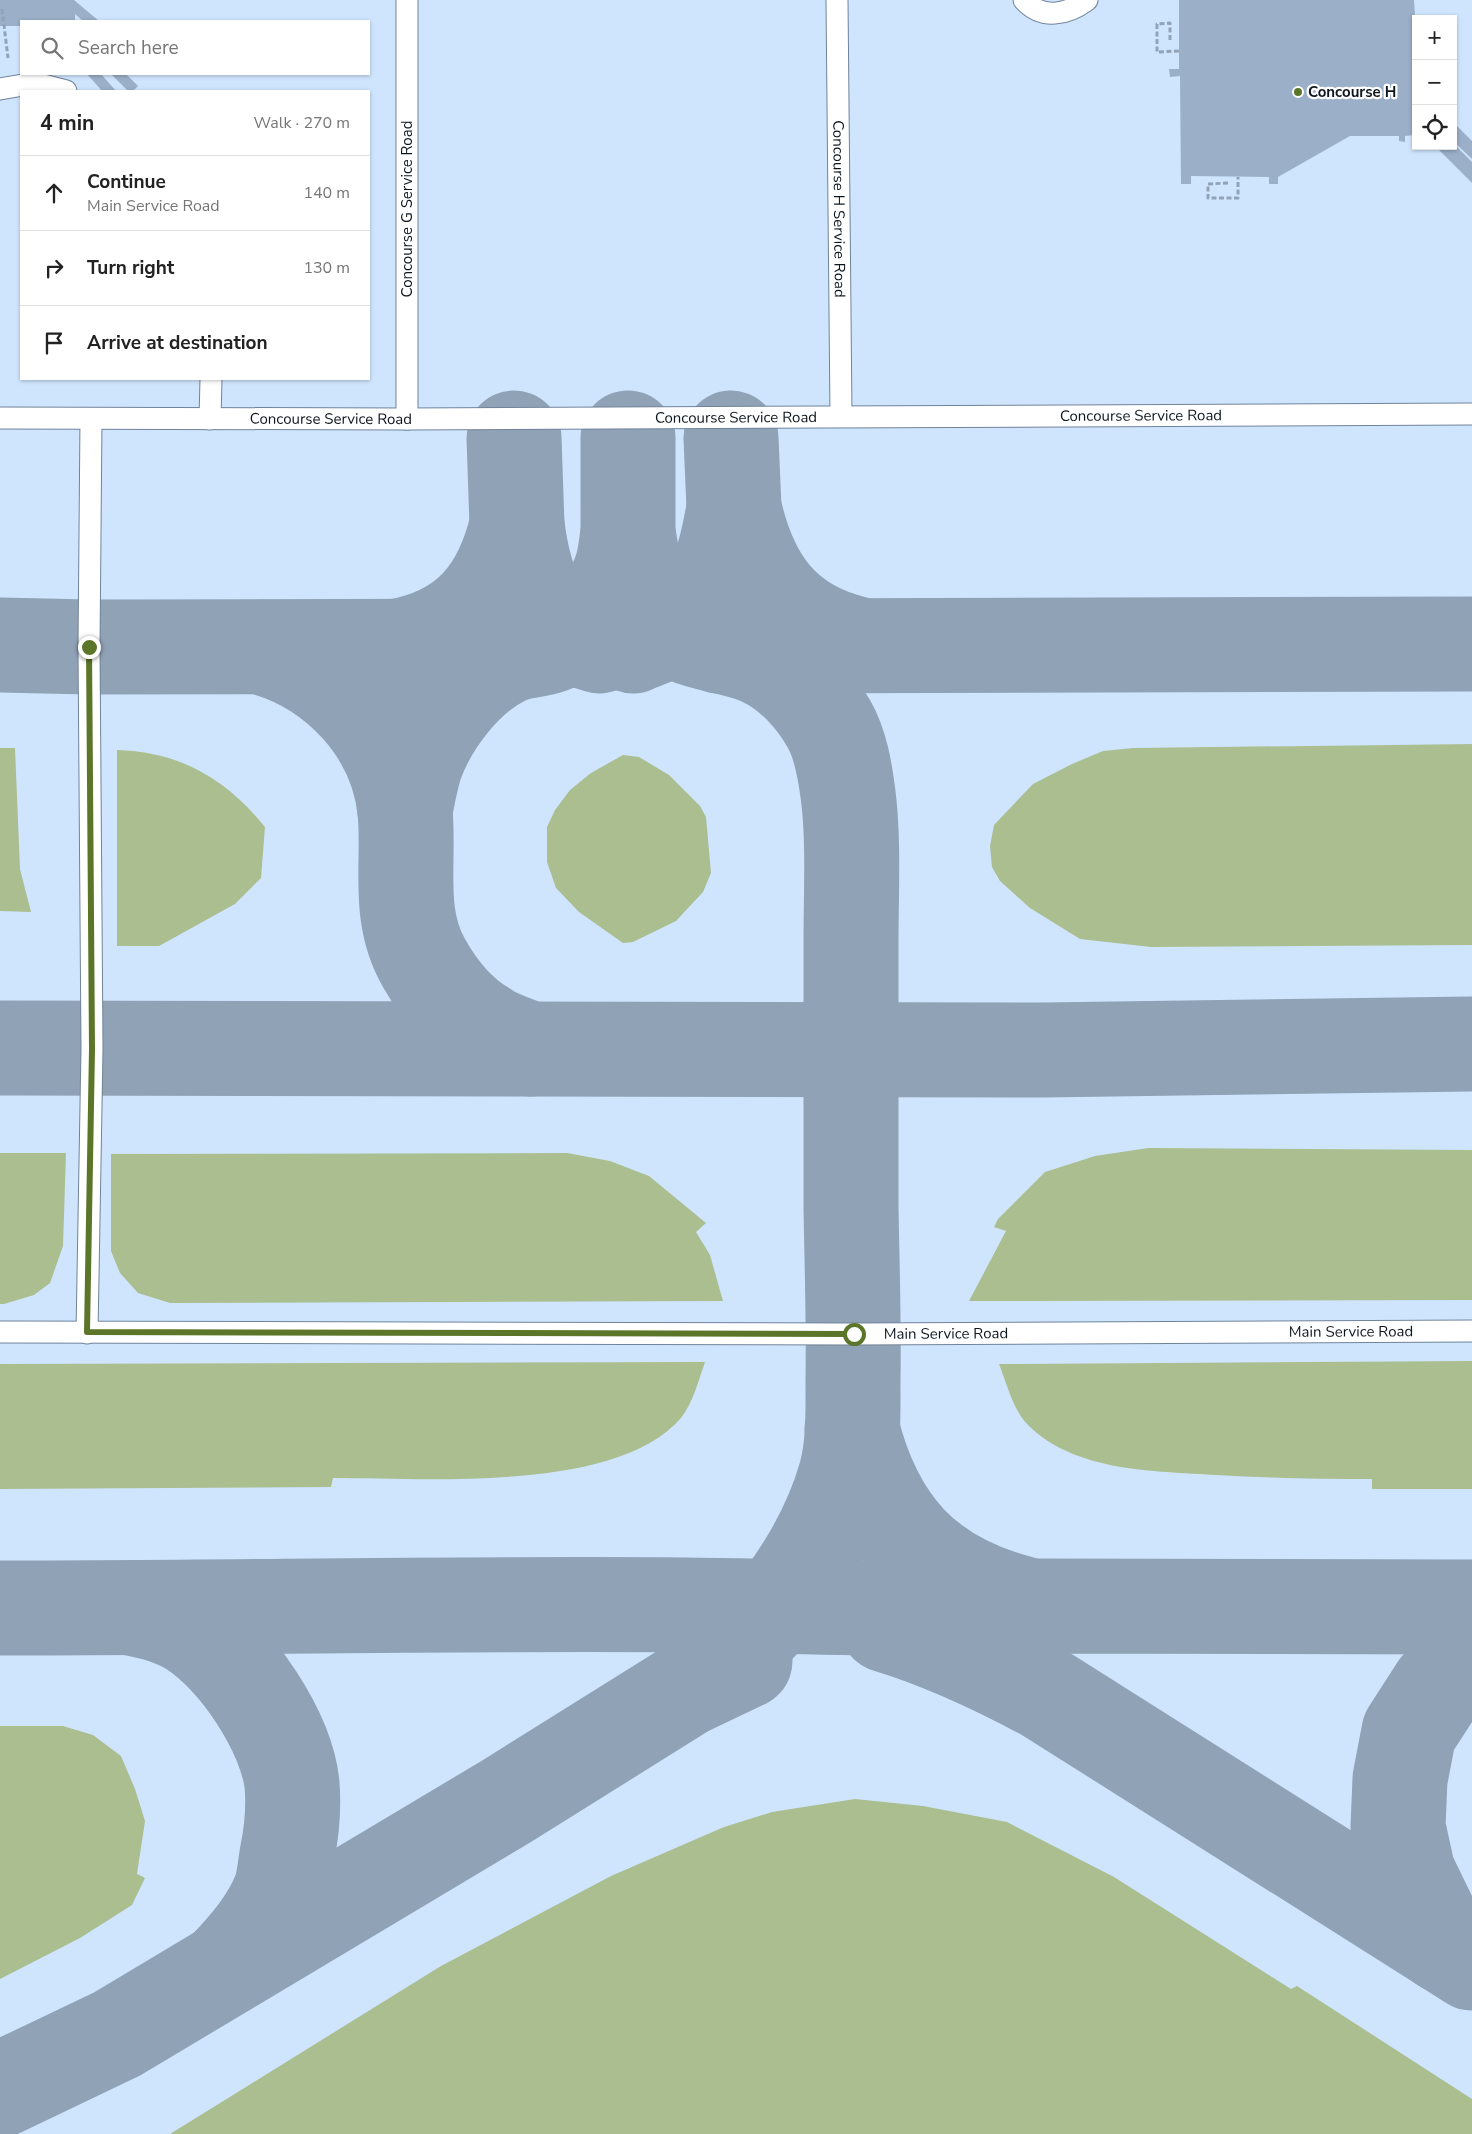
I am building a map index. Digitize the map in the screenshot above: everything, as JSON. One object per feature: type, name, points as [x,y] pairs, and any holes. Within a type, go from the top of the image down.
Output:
[{"type":"lane","name":"Concourse G Service Road","points":[[407,0],[407,419]]},
{"type":"lane","name":"Concourse H Service Road","points":[[837,0],[840,416]]},
{"type":"lane","points":[[1024,0],[1033,10],[1053,14],[1076,9],[1087,0]]},
{"type":"lane","points":[[6,87],[35,83],[62,90]]},
{"type":"lane","points":[[210,419],[211,380]]},
{"type":"lane","name":"Concourse Service Road","points":[[0,418],[407,419],[1472,414]]},
{"type":"lane","points":[[87,1332],[92,1049],[89,647],[91,419]]},
{"type":"lane","name":"Main Service Road","points":[[0,1332],[854,1334],[1472,1331]]},
{"type":"path","points":[[2,9],[6,87]]},
{"type":"path","points":[[1170,40],[1170,23],[1157,24],[1157,52],[1179,52]]},
{"type":"path","points":[[1228,183],[1208,184],[1208,198],[1238,198],[1238,177]]},
{"type":"green space","points":[[1472,744],[1472,945],[1151,947],[1080,939],[1030,908],[1000,881],[992,867],[990,846],[994,825],[1033,784],[1103,751],[1133,748]]},
{"type":"green space","points":[[0,748],[15,748],[20,869],[31,912],[0,911]]},
{"type":"green space","points":[[117,750],[162,756],[200,771],[234,795],[265,827],[261,878],[235,904],[159,946],[117,946]]},
{"type":"green space","points":[[623,755],[639,757],[669,775],[700,806],[706,817],[711,873],[703,892],[676,921],[633,942],[623,943],[579,912],[556,888],[547,862],[547,827],[555,810],[570,790],[591,773]]},
{"type":"green space","points":[[1148,1148],[1472,1150],[1472,1300],[969,1301],[1006,1231],[994,1227],[998,1219],[1045,1172],[1095,1156]]},
{"type":"green space","points":[[0,1153],[66,1153],[63,1246],[50,1283],[34,1295],[4,1304],[0,1304]]},
{"type":"green space","points":[[567,1153],[610,1161],[649,1176],[706,1223],[696,1232],[710,1255],[723,1301],[170,1303],[138,1293],[120,1273],[111,1251],[111,1154]]},
{"type":"green space","points":[[1472,1361],[1472,1489],[1372,1489],[1372,1479],[1274,1478],[1167,1472],[1116,1466],[1092,1460],[1068,1452],[1047,1440],[1028,1425],[1014,1404],[999,1364]]},
{"type":"green space","points":[[705,1362],[689,1405],[681,1418],[651,1442],[613,1459],[567,1470],[518,1476],[467,1479],[333,1478],[331,1487],[0,1489],[0,1364]]},
{"type":"green space","points":[[0,1726],[63,1726],[93,1735],[121,1756],[135,1789],[145,1821],[137,1874],[145,1878],[132,1905],[80,1938],[0,1979]]},
{"type":"green space","points":[[855,1799],[923,1806],[1007,1822],[1114,1877],[1291,1989],[1297,1986],[1472,2099],[1472,2134],[170,2134],[441,1966],[611,1876],[724,1827],[772,1812]]},
{"type":"building","points":[[0,0],[74,0],[98,20],[82,20],[75,14],[75,20],[20,20],[20,26],[0,26]]},
{"type":"building","name":"Concourse H","points":[[1179,0],[1414,0],[1415,15],[1412,15],[1412,135],[1405,136],[1405,142],[1399,141],[1399,136],[1350,136],[1278,177],[1278,184],[1269,184],[1269,177],[1191,176],[1191,184],[1181,184],[1180,76],[1170,77],[1169,69],[1179,69]]},
{"type":"building","points":[[88,75],[102,75],[115,90],[101,90]]},
{"type":"building","points":[[112,75],[127,75],[138,86],[134,90],[127,90]]},
{"type":"building","points":[[1457,126],[1472,141],[1472,159],[1457,145]]},
{"type":"building","points":[[1457,147],[1472,162],[1472,183],[1439,150],[1457,150]]},
{"type":"taxiway","points":[[514,438],[517,525]]},
{"type":"taxiway","points":[[628,438],[628,533]]},
{"type":"taxiway","points":[[731,438],[734,508]]},
{"type":"taxiway","points":[[633,646],[677,626],[704,599],[719,571],[728,540],[734,508],[750,557],[760,578],[774,596],[790,612],[809,626],[831,636],[857,644]]},
{"type":"taxiway","points":[[398,646],[422,640],[443,631],[462,620],[477,606],[491,589],[501,570],[517,525],[526,572],[547,614],[571,635],[599,646]]},
{"type":"taxiway","points":[[405,811],[416,763],[431,732],[452,702],[464,688],[491,665],[511,655],[550,646],[561,641],[583,625],[602,604],[617,581],[624,561],[628,533],[639,586],[655,614],[678,633],[763,659],[783,671],[809,695],[829,724],[839,749],[848,794],[852,848],[851,1208],[853,1404],[849,1463],[832,1514],[801,1572],[761,1623],[686,1689]]},
{"type":"taxiway","points":[[719,646],[1472,644]]},
{"type":"taxiway","points":[[0,645],[89,647],[545,646]]},
{"type":"taxiway","points":[[261,647],[288,657],[314,670],[337,687],[358,707],[376,730],[390,755],[400,782],[405,811],[407,907],[415,945],[436,982],[466,1016],[495,1035],[530,1049]]},
{"type":"taxiway","points":[[0,1048],[1043,1050],[1472,1044]]},
{"type":"taxiway","points":[[852,1429],[862,1463],[875,1493],[891,1520],[911,1543],[933,1563],[960,1580],[990,1593],[1024,1604]]},
{"type":"taxiway","points":[[0,1608],[428,1605],[685,1605],[902,1608],[1033,1606],[1472,1607]]},
{"type":"taxiway","points":[[131,1608],[178,1621],[209,1642],[241,1676],[256,1697],[280,1741],[288,1763],[292,1784],[293,1811],[281,1888],[275,1903],[263,1923],[225,1969]]},
{"type":"taxiway","points":[[887,1625],[968,1655],[1046,1694],[1472,1963]]},
{"type":"taxiway","points":[[1443,1945],[1408,1873],[1398,1827],[1400,1779],[1409,1732],[1438,1687],[1472,1654]]},
{"type":"taxiway","points":[[0,2090],[117,2034],[507,1801],[686,1689],[745,1661]]},
{"type":"place","name":"Concourse H","points":[[1298,92]]},
{"type":"route","points":[[89,647],[92,1049],[87,1332],[854,1334]]}]
